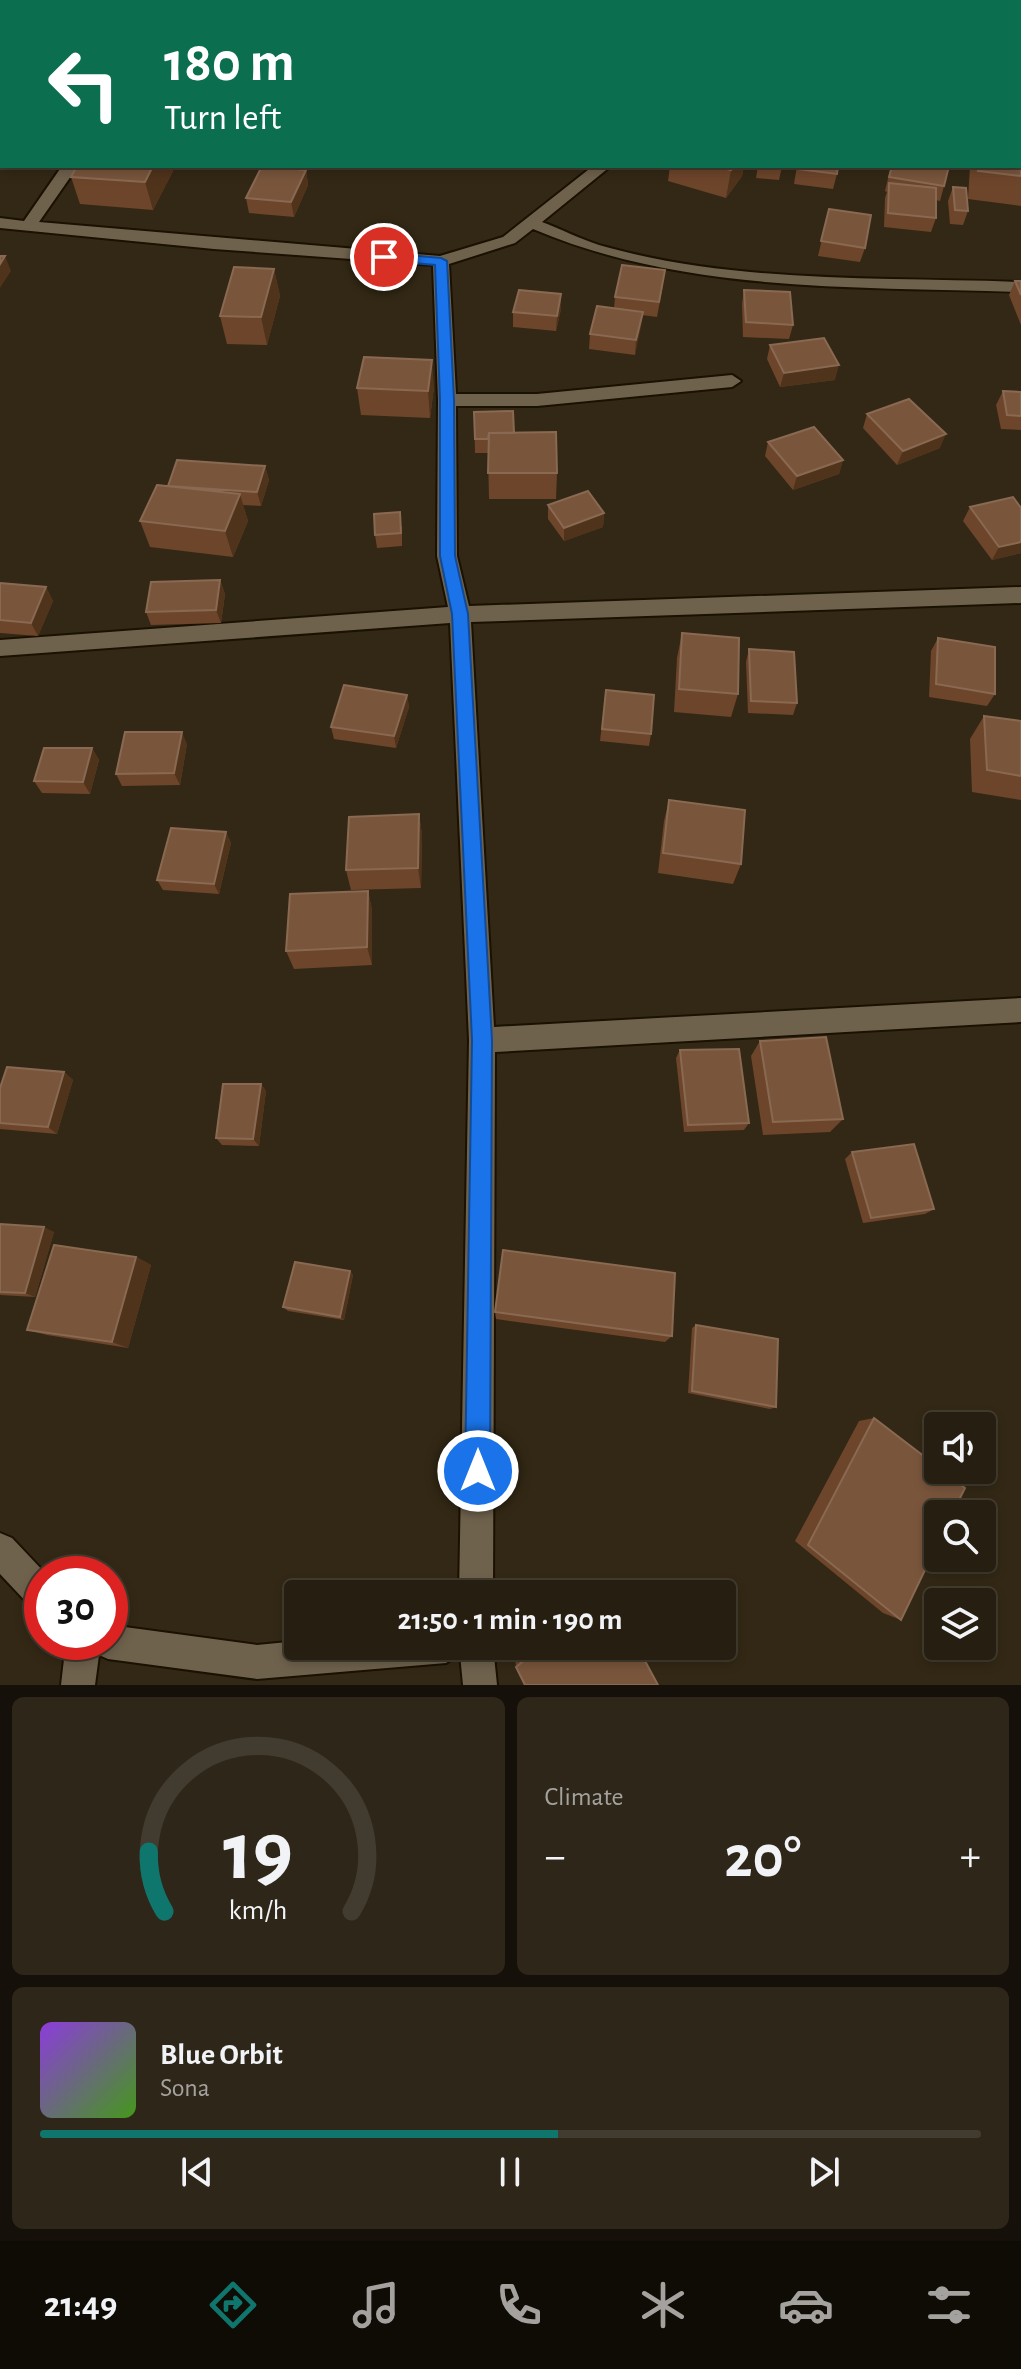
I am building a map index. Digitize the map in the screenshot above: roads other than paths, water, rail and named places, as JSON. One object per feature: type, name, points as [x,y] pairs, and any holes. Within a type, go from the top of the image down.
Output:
[{"type":"street","points":[[28,226],[69,168]]},
{"type":"street","points":[[0,223],[441,261],[509,240],[534,224],[601,168]]},
{"type":"street","points":[[534,224],[595,249],[692,269],[1021,287]]},
{"type":"street","points":[[441,261],[447,400],[447,556],[460,614],[482,1040],[476,1580]]},
{"type":"street","points":[[447,400],[537,400],[732,381]]},
{"type":"street","points":[[0,648],[460,614],[1021,595]]},
{"type":"street","points":[[482,1040],[713,1025],[869,1021],[1021,1010]]},
{"type":"street","points":[[0,1550],[24,1575]]},
{"type":"street","points":[[128,1645],[257,1662],[284,1660]]},
{"type":"street","points":[[78,1685],[81,1660]]},
{"type":"street","points":[[477,1660],[480,1685]]}]
